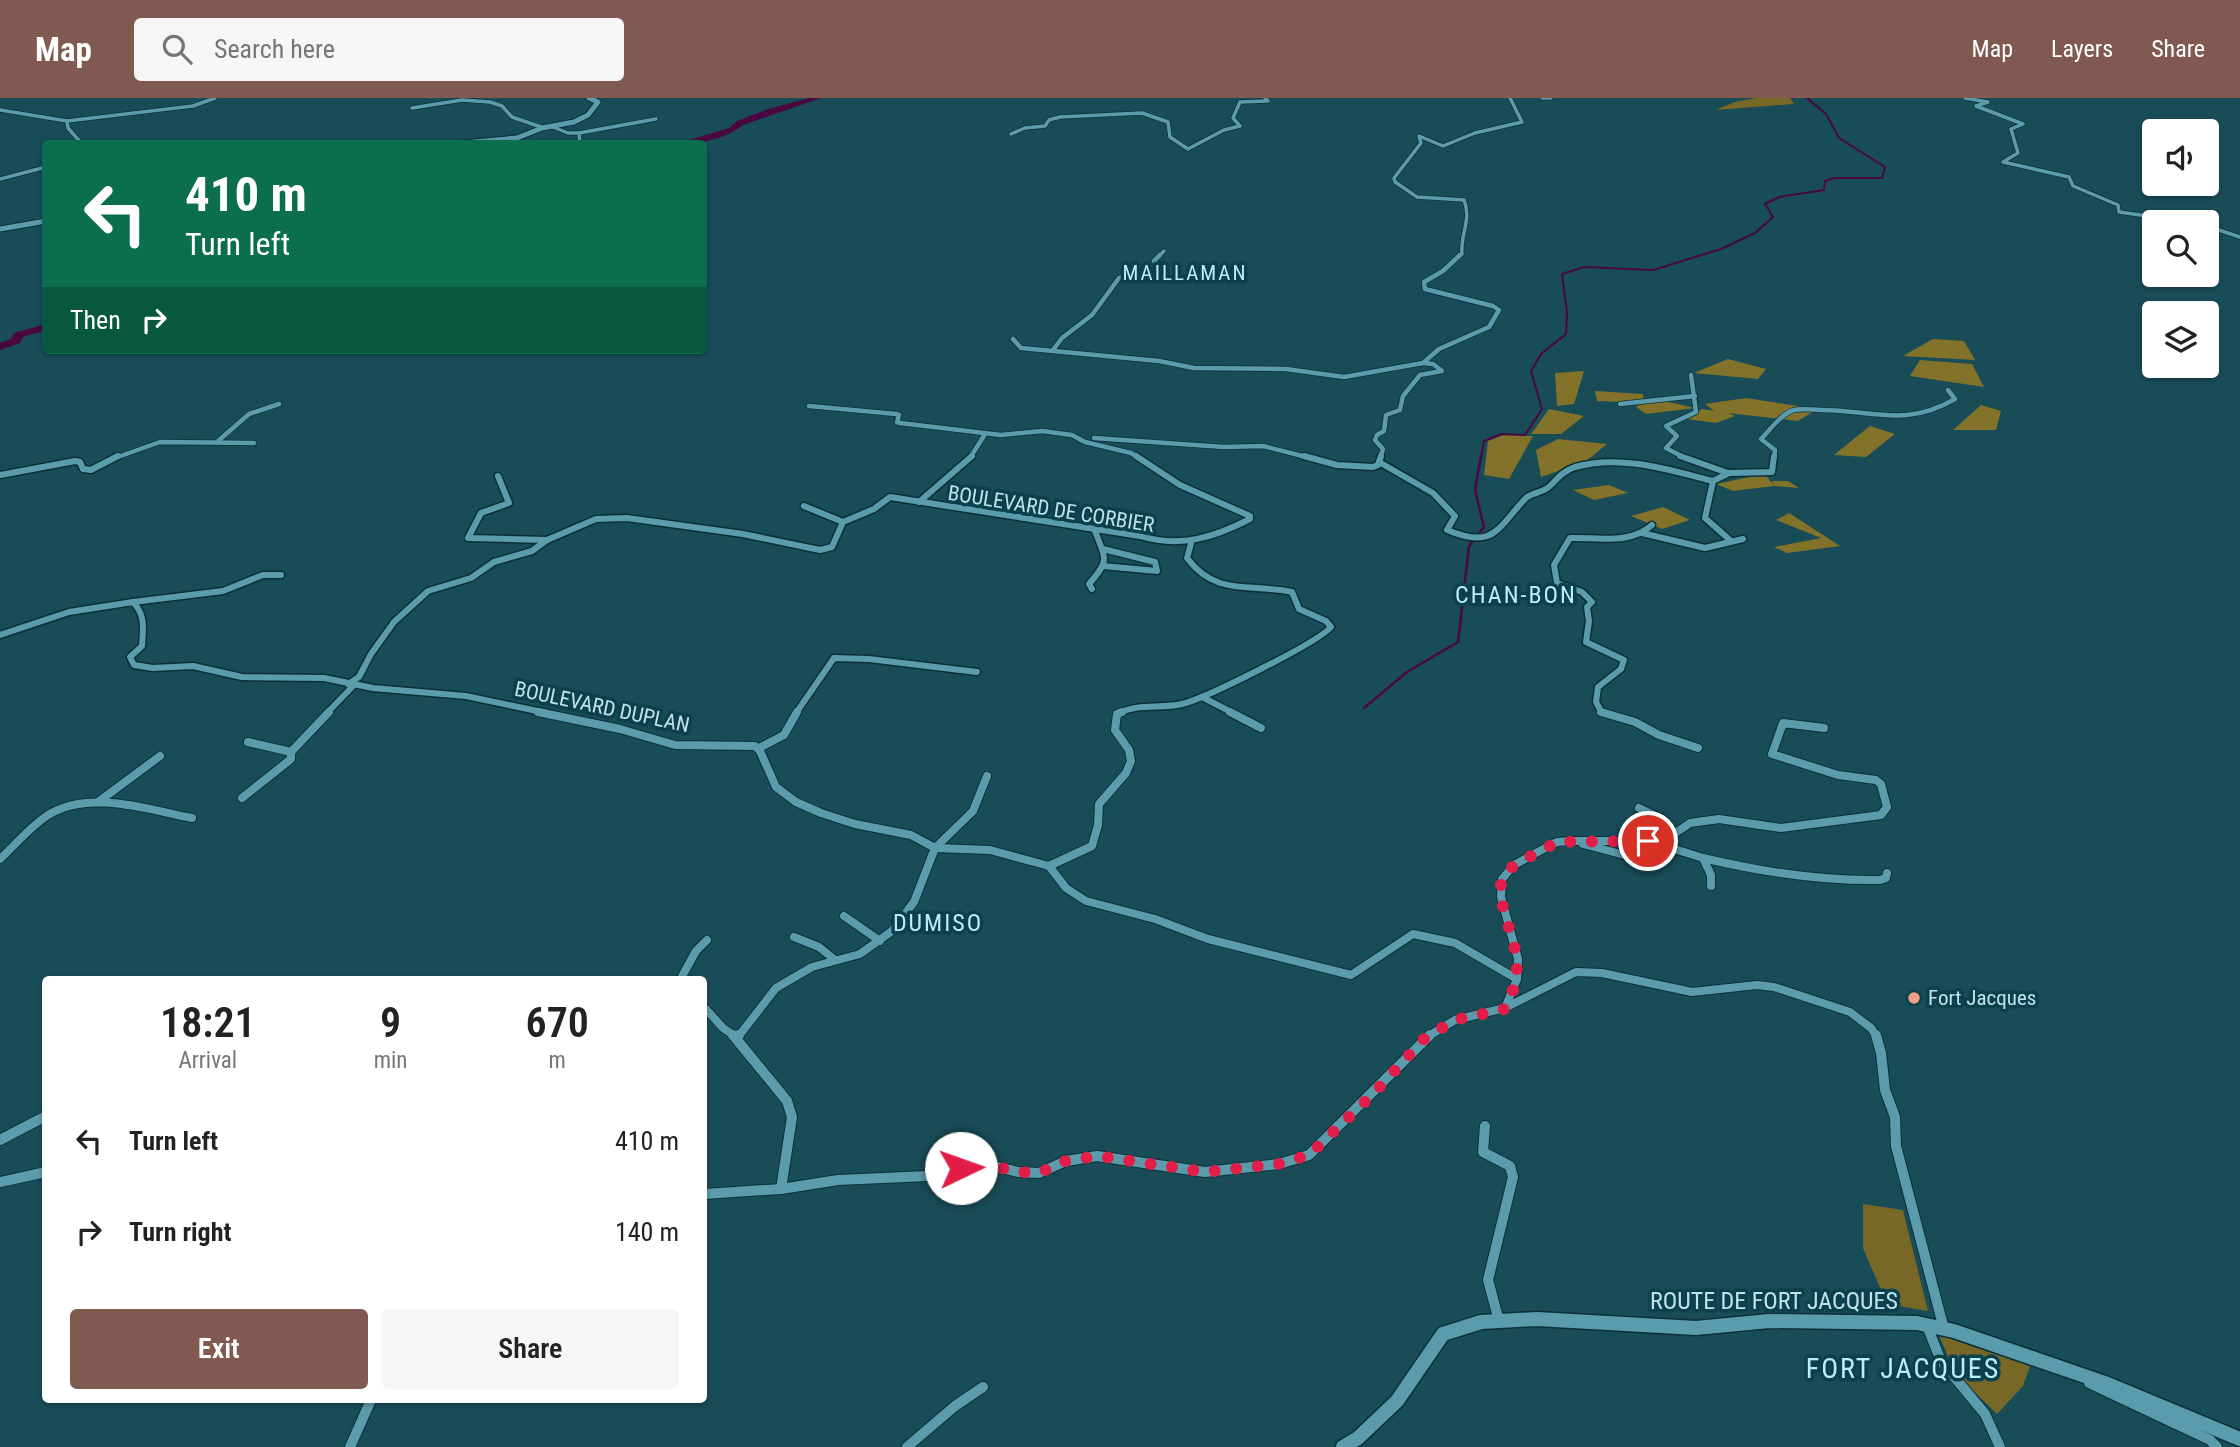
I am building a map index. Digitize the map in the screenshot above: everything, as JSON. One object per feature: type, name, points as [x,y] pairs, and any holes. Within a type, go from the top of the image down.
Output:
[{"type":"street","points":[[0,110],[67,121],[193,106],[215,98]]},
{"type":"street","points":[[497,140],[519,138],[586,117],[598,102],[589,98]]},
{"type":"street","points":[[1011,134],[1025,128],[1045,126],[1049,120],[1060,117],[1142,113],[1168,122],[1170,138],[1188,149],[1199,146],[1222,129],[1240,126],[1233,118],[1240,103],[1268,102],[1265,98]]},
{"type":"street","points":[[1423,363],[1439,349],[1489,327],[1499,310],[1495,306],[1478,302],[1445,298],[1425,289],[1424,282],[1462,254],[1460,246],[1468,227],[1469,209],[1464,200],[1457,198],[1439,195],[1417,197],[1395,182],[1394,178],[1404,166],[1410,150],[1421,143],[1419,136],[1443,146],[1475,133],[1522,122],[1510,98]]},
{"type":"street","points":[[1542,98],[1551,98]]},
{"type":"street","points":[[1965,98],[1988,102],[1976,106],[2023,124],[2011,129],[2018,153],[2003,162],[2069,177],[2073,186],[2118,205],[2120,207],[2117,211],[2142,214]]},
{"type":"street","points":[[412,108],[462,100],[490,102],[502,106],[512,117],[544,128]]},
{"type":"street","points":[[553,127],[568,133],[579,133],[656,119]]},
{"type":"street","points":[[67,121],[68,128],[78,140]]},
{"type":"street","points":[[579,133],[580,140]]},
{"type":"street","points":[[0,179],[42,168]]},
{"type":"street","points":[[0,229],[42,222]]},
{"type":"street","points":[[2219,230],[2240,237]]},
{"type":"street","points":[[1053,350],[1063,334],[1080,326],[1104,302],[1107,294],[1119,283],[1119,278],[1133,272],[1163,275],[1167,272],[1154,261],[1164,251]]},
{"type":"street","points":[[809,406],[896,414],[900,415],[897,419],[900,424],[985,434],[1013,435],[1042,431],[1072,435],[1083,440],[1148,440],[1224,447],[1263,446],[1337,466],[1373,467],[1379,462],[1383,449],[1375,440],[1377,435],[1384,431],[1386,415],[1400,410],[1409,385],[1420,375],[1442,371],[1433,364],[1423,363],[1344,377],[1255,368],[1220,370],[1159,361],[1104,358],[1021,348],[1013,339]]},
{"type":"street","points":[[1691,375],[1696,412],[1667,426],[1677,436],[1666,448],[1673,454],[1729,473],[1772,472],[1776,450],[1761,439],[1783,416],[1794,410],[1847,410],[1868,416],[1917,415],[1955,399],[1948,390]]},
{"type":"street","points":[[1620,404],[1695,397]]},
{"type":"street","points":[[217,442],[249,414],[279,404]]},
{"type":"street","points":[[919,502],[973,456],[985,434]]},
{"type":"street","name":"BOULEVARD DE CORBIER","points":[[843,522],[874,509],[890,497],[1140,536],[1164,543],[1192,540],[1239,526],[1250,516],[1180,485],[1131,453],[1083,440]]},
{"type":"street","points":[[0,475],[72,461],[80,462],[85,470],[91,470],[155,443],[254,443]]},
{"type":"street","points":[[1379,462],[1440,498],[1455,516],[1447,530],[1471,538],[1488,537],[1498,532],[1528,496],[1545,491],[1557,475],[1588,464],[1632,464],[1713,481]]},
{"type":"street","points":[[1729,473],[1713,481],[1708,491],[1710,503],[1705,518],[1730,540]]},
{"type":"street","points":[[498,475],[509,503],[481,513],[468,538],[547,540]]},
{"type":"street","points":[[242,798],[287,764],[292,757],[291,752],[359,677],[371,654],[394,622],[428,591],[471,578],[494,562],[532,551],[547,540],[596,519],[617,517],[743,534],[820,550],[832,547],[843,522],[804,506]]},
{"type":"street","points":[[1652,525],[1648,531],[1629,537],[1570,538],[1556,558],[1554,578],[1557,583],[1578,590],[1590,598],[1592,602],[1587,607],[1589,621],[1586,642],[1623,660],[1621,669],[1598,687],[1596,702],[1602,714],[1635,722],[1659,735],[1698,748]]},
{"type":"street","points":[[1091,589],[1089,584],[1101,573],[1103,566],[1103,549],[1095,531]]},
{"type":"street","points":[[1641,533],[1705,548],[1743,539]]},
{"type":"street","points":[[1049,866],[1092,846],[1098,826],[1097,808],[1104,796],[1128,771],[1132,758],[1130,750],[1118,739],[1113,724],[1118,714],[1138,705],[1184,703],[1202,697],[1331,627],[1326,621],[1299,609],[1292,592],[1206,582],[1187,558],[1192,540]]},
{"type":"street","points":[[1103,549],[1155,562],[1157,570],[1103,566]]},
{"type":"street","points":[[0,635],[69,612],[165,596],[225,590],[249,577],[281,575]]},
{"type":"street","name":"BOULEVARD DUPLAN","points":[[133,602],[142,610],[144,619],[142,646],[130,657],[134,665],[153,668],[193,666],[242,677],[324,678],[351,684],[466,696],[620,729],[675,745],[759,748]]},
{"type":"street","points":[[977,672],[869,659],[834,658],[803,701],[785,735],[759,748],[770,778],[776,788],[796,802],[855,824],[911,835],[935,848],[990,850],[1049,866],[1066,888],[1086,901],[1155,919],[1208,939],[1262,953],[1295,958],[1351,975],[1413,934],[1430,936],[1472,950],[1517,979]]},
{"type":"street","points":[[1202,697],[1261,728]]},
{"type":"street","points":[[1505,1009],[1517,979],[1518,959],[1501,897],[1502,879],[1514,865],[1557,842],[1648,841],[1674,834],[1690,823],[1719,818],[1781,828],[1881,815],[1887,807],[1881,784],[1876,780],[1838,775],[1772,754],[1784,720],[1824,728]]},
{"type":"street","points":[[248,742],[291,752]]},
{"type":"street","points":[[98,802],[160,756]]},
{"type":"street","points":[[737,1038],[776,988],[812,967],[860,954],[892,931],[914,902],[935,848],[973,811],[987,776]]},
{"type":"street","points":[[0,859],[41,820],[67,806],[98,802],[192,818]]},
{"type":"street","points":[[1639,808],[1662,819],[1674,834]]},
{"type":"street","points":[[1573,841],[1636,858]]},
{"type":"street","points":[[1648,841],[1766,873],[1829,879],[1880,880],[1886,878],[1887,873]]},
{"type":"street","points":[[1703,858],[1711,875],[1711,886]]},
{"type":"street","points":[[844,916],[880,941]]},
{"type":"street","points":[[794,937],[819,947],[835,960]]},
{"type":"street","points":[[682,976],[696,951],[707,940]]},
{"type":"street","points":[[707,1195],[838,1181],[881,1181],[928,1176],[985,1164],[1018,1172],[1039,1173],[1066,1161],[1097,1156],[1205,1172],[1279,1164],[1309,1155],[1365,1102],[1424,1039],[1455,1020],[1505,1009],[1569,974],[1586,971],[1692,992],[1757,985],[1774,987],[1861,1018],[1883,1049],[1884,1089],[1895,1115],[1896,1146],[1944,1329]]},
{"type":"street","points":[[707,1010],[723,1028],[737,1038],[764,1076],[788,1101],[792,1118],[781,1189]]},
{"type":"street","points":[[0,1140],[42,1118]]},
{"type":"street","points":[[1485,1126],[1483,1152],[1510,1166],[1514,1177],[1488,1280],[1499,1321]]},
{"type":"street","points":[[0,1182],[42,1173]]},
{"type":"street","name":"ROUTE DE FORT JACQUES","points":[[1343,1447],[1358,1438],[1396,1401],[1443,1334],[1481,1322],[1537,1319],[1696,1328],[1782,1320],[1926,1325],[2077,1374],[2197,1419],[2240,1439]]},
{"type":"street","points":[[1926,1325],[1946,1370],[1964,1387],[1994,1425],[2000,1447]]},
{"type":"street","points":[[2077,1374],[2105,1393],[2151,1411],[2210,1440],[2217,1447]]},
{"type":"street","points":[[907,1447],[954,1406],[983,1387]]},
{"type":"street","points":[[350,1447],[370,1403]]},
{"type":"shaded area","points":[[1756,98],[1790,98],[1794,104],[1715,110],[1735,102]]},
{"type":"shaded area","points":[[1933,339],[1964,341],[1975,360],[1903,356]]},
{"type":"shaded area","points":[[1728,359],[1766,369],[1758,379],[1694,373]]},
{"type":"shaded area","points":[[1920,360],[1972,364],[1984,387],[1910,376]]},
{"type":"shaded area","points":[[1584,371],[1574,404],[1557,406],[1555,373]]},
{"type":"shaded area","points":[[1595,391],[1643,394],[1644,403],[1652,398],[1695,408],[1646,414],[1636,407],[1642,403],[1597,401]]},
{"type":"shaded area","points":[[1746,398],[1817,409],[1798,421],[1728,413],[1735,416],[1716,423],[1687,419],[1702,409],[1714,411],[1705,404]]},
{"type":"shaded area","points":[[1981,405],[2001,411],[1996,430],[1953,430]]},
{"type":"shaded area","points":[[1549,409],[1584,416],[1561,434],[1531,434]]},
{"type":"shaded area","points":[[1870,426],[1895,434],[1866,457],[1834,455]]},
{"type":"shaded area","points":[[1504,435],[1533,436],[1509,479],[1484,475],[1488,441]]},
{"type":"shaded area","points":[[1558,439],[1607,444],[1585,462],[1541,477],[1536,450]]},
{"type":"shaded area","points":[[1764,474],[1774,485],[1772,481],[1788,481],[1799,488],[1774,486],[1733,491],[1716,484]]},
{"type":"shaded area","points":[[1609,485],[1628,493],[1594,500],[1573,490]]},
{"type":"shaded area","points":[[1663,507],[1690,520],[1662,529],[1631,516]]},
{"type":"shaded area","points":[[1789,513],[1840,546],[1787,553],[1774,547],[1821,538],[1776,520]]},
{"type":"shaded area","points":[[1863,1204],[1903,1210],[1928,1311],[1887,1304],[1863,1248]]},
{"type":"shaded area","points":[[1939,1335],[2030,1366],[2023,1386],[1997,1414],[1955,1373]]},
{"type":"waterway","points":[[695,140],[732,130],[740,123],[771,111],[817,98]]},
{"type":"waterway","points":[[1481,458],[1484,441],[1501,434],[1525,435],[1542,409],[1531,371],[1541,354],[1566,334],[1567,313],[1562,274],[1584,267],[1653,270],[1721,249],[1755,233],[1773,217],[1765,204],[1779,197],[1824,190],[1825,181],[1835,178],[1882,178],[1885,167],[1839,138],[1826,114],[1807,98]]},
{"type":"waterway","points":[[0,347],[16,341],[18,335],[42,328]]},
{"type":"waterway","points":[[1364,708],[1407,672],[1458,642],[1469,546],[1484,527],[1475,490],[1481,456]]},
{"type":"place","name":"Fort Jacques","points":[[1914,998]]},
{"type":"district","name":"MAILLAMAN","points":[[1185,273]]},
{"type":"district","name":"CHAN-BON","points":[[1516,595]]},
{"type":"district","name":"DUMISO","points":[[938,923]]},
{"type":"district","name":"FORT JACQUES","points":[[1903,1368]]},
{"type":"route","points":[[961,1168],[985,1164],[1018,1172],[1039,1173],[1066,1161],[1097,1156],[1205,1172],[1279,1164],[1309,1155],[1373,1094],[1424,1039],[1455,1020],[1505,1009],[1517,979],[1518,959],[1500,891],[1507,871],[1557,842],[1648,841]]}]
